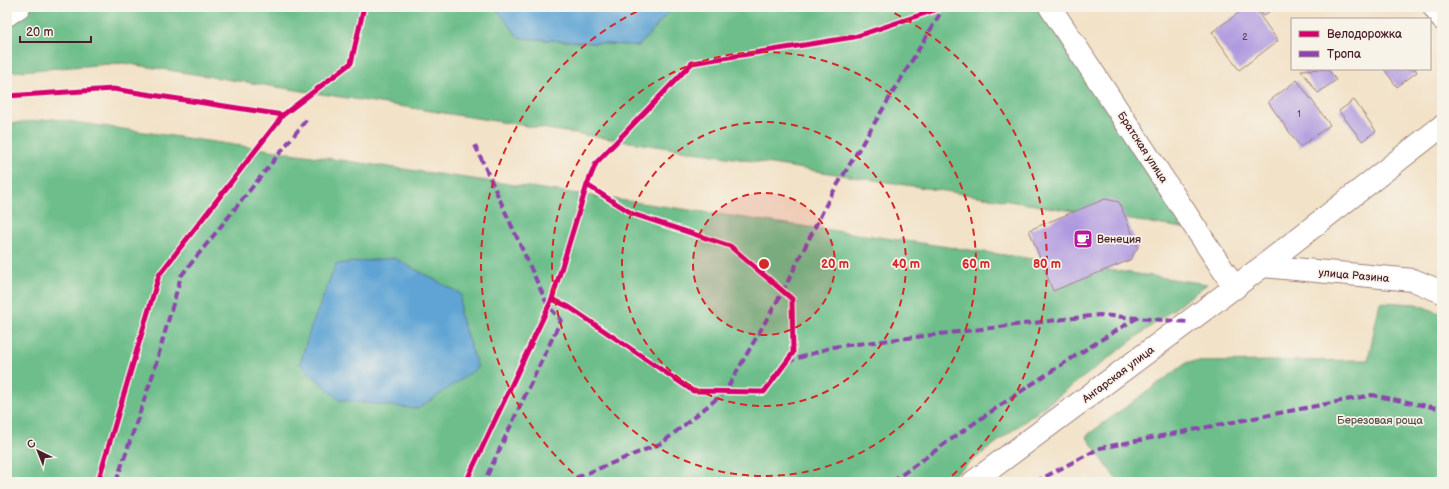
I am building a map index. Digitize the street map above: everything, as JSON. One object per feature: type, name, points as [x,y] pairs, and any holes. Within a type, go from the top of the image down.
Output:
[{"type":"street","name":"Братская улица","points":[[1050,7],[1235,288]]},
{"type":"street","points":[[1434,7],[1442,18]]},
{"type":"street","name":"Ангарская улица","points":[[973,482],[1235,288],[1442,126]]},
{"type":"street","name":"улица Разина","points":[[1263,266],[1413,280],[1442,292]]},
{"type":"green space","points":[[27,7],[495,7],[519,38],[639,46],[673,7],[1039,7],[1195,230],[123,63],[7,72],[7,21]]},
{"type":"green space","points":[[53,119],[1207,284],[944,482],[7,482],[7,124]],"holes":[[[394,258],[460,294],[460,315]]]},
{"type":"green space","name":"Березовая роща","points":[[1380,302],[1416,304],[1442,314],[1442,482],[1118,482],[1086,436],[1188,362],[1368,360]]},
{"type":"water","points":[[495,7],[673,7],[639,46],[519,38]]},
{"type":"water","points":[[394,258],[461,294],[460,315],[478,368],[418,409],[339,400],[300,364],[310,330],[336,264]]},
{"type":"building","points":[[1247,7],[1254,7],[1278,41],[1239,70],[1212,32]]},
{"type":"building","points":[[1257,7],[1276,7],[1263,16]]},
{"type":"building","points":[[1301,70],[1329,70],[1336,80],[1318,93]]},
{"type":"building","points":[[1385,70],[1416,70],[1417,72],[1397,87]]},
{"type":"building","points":[[1297,80],[1330,125],[1300,147],[1268,102]]},
{"type":"building","points":[[1354,100],[1376,131],[1362,141],[1339,111]]},
{"type":"building","name":"Венеция","points":[[1105,199],[1119,202],[1138,247],[1130,260],[1053,291],[1029,230]]},
{"type":"marked path","points":[[565,482],[662,443],[725,392],[783,291],[829,199],[944,7]]},
{"type":"marked path","points":[[116,482],[153,374],[181,276],[307,119]]},
{"type":"marked path","points":[[475,145],[548,306],[561,320],[484,482]]},
{"type":"marked path","points":[[787,362],[832,347],[1099,315],[1188,322]]},
{"type":"marked path","points":[[892,482],[1013,397],[1137,318]]},
{"type":"marked path","points":[[1035,482],[1100,448],[1372,395],[1442,409]]},
{"type":"cycle path","points":[[98,482],[159,275],[283,115],[351,63],[364,7]]},
{"type":"cycle path","points":[[466,482],[552,299],[587,185],[596,163],[692,63],[854,37],[944,7]]},
{"type":"cycle path","points":[[7,96],[113,89],[283,115]]},
{"type":"cycle path","points":[[552,299],[569,307],[693,391],[764,392],[793,353],[792,299],[730,246],[633,214],[587,185]]},
{"type":"place","name":"Венеция","points":[[1083,239]]}]
